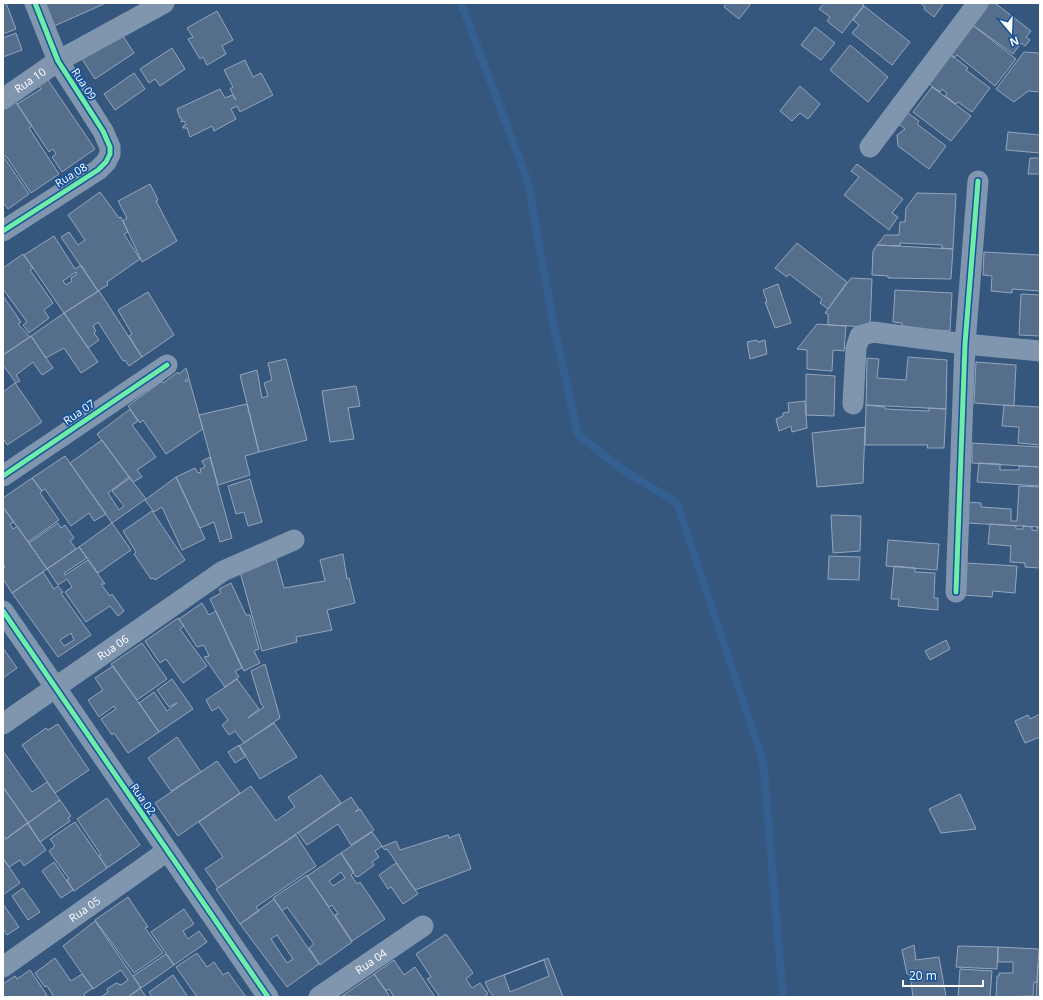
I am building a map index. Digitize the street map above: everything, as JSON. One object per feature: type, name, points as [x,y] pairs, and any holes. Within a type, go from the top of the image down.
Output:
[{"type":"street","name":"Rua 09","points":[[35,3],[58,61],[94,117]]},
{"type":"street","name":"Rua 10","points":[[3,99],[58,61],[164,3]]},
{"type":"street","points":[[870,147],[978,3]]},
{"type":"street","name":"Rua 08","points":[[3,231],[98,170],[106,162],[110,154],[110,147],[94,117]]},
{"type":"street","points":[[956,592],[965,344],[978,180]]},
{"type":"street","points":[[853,404],[856,348],[860,336],[873,332],[965,344],[1040,351]]},
{"type":"street","name":"Rua 07","points":[[3,476],[167,365]]},
{"type":"street","name":"Rua 06","points":[[3,724],[223,571],[294,540]]},
{"type":"street","name":"Rua 02","points":[[3,611],[268,997]]},
{"type":"street","name":"Rua 05","points":[[3,967],[167,851]]},
{"type":"street","name":"Rua 04","points":[[319,997],[423,926]]},
{"type":"building","points":[[3,3],[6,3],[16,29],[3,34]]},
{"type":"building","points":[[43,3],[106,3],[52,27]]},
{"type":"building","points":[[726,3],[748,3],[750,5],[739,19],[724,7]]},
{"type":"building","points":[[824,3],[861,3],[864,5],[842,33],[827,21],[830,17],[819,9]]},
{"type":"building","points":[[920,3],[944,3],[934,17],[924,9],[925,7]]},
{"type":"building","points":[[980,3],[995,3],[1031,31],[1026,37],[1030,40],[1025,46],[1021,43],[1013,54],[966,20]]},
{"type":"building","points":[[864,6],[910,42],[892,65],[852,33],[859,25],[853,20]]},
{"type":"building","points":[[217,11],[233,40],[222,46],[226,54],[207,65],[203,57],[200,59],[188,39],[193,37],[187,28]]},
{"type":"building","points":[[966,20],[1016,59],[995,86],[957,55],[954,58],[945,50]]},
{"type":"building","points":[[815,27],[835,43],[821,60],[801,45]]},
{"type":"building","points":[[16,33],[22,50],[3,57],[3,38]]},
{"type":"building","points":[[121,33],[134,53],[95,79],[82,59]]},
{"type":"building","points":[[850,45],[888,77],[868,102],[830,70]]},
{"type":"building","points":[[172,48],[185,69],[160,86],[155,79],[149,83],[140,69]]},
{"type":"building","points":[[945,50],[968,68],[966,70],[990,88],[972,112],[958,102],[956,104],[945,96],[947,93],[942,89],[940,92],[922,79]]},
{"type":"building","points":[[1024,52],[1040,53],[1040,92],[1028,91],[1014,102],[996,89]]},
{"type":"building","points":[[245,60],[253,77],[261,73],[273,95],[240,112],[237,106],[231,109],[236,119],[214,131],[212,126],[190,137],[187,128],[183,128],[183,126],[186,125],[184,121],[181,122],[182,119],[180,118],[177,109],[220,89],[225,98],[232,95],[236,100],[230,89],[233,87],[224,70]]},
{"type":"building","points":[[134,73],[145,89],[115,110],[104,94]]},
{"type":"building","points":[[48,80],[95,149],[62,172],[52,157],[56,154],[53,149],[49,152],[17,104],[41,89],[39,86]]},
{"type":"building","points":[[800,86],[820,104],[808,119],[800,113],[792,121],[780,111]]},
{"type":"building","points":[[932,87],[971,116],[951,141],[913,112]]},
{"type":"building","points":[[13,98],[32,126],[29,128],[59,174],[31,193],[6,156],[3,156],[3,105]]},
{"type":"building","points":[[904,110],[919,121],[917,124],[946,146],[929,169],[898,146],[897,135],[905,129],[896,122]]},
{"type":"building","points":[[1008,132],[1040,135],[1040,153],[1006,150]]},
{"type":"building","points":[[3,156],[29,194],[8,209],[3,202]]},
{"type":"building","points":[[1030,158],[1040,158],[1040,174],[1028,174]]},
{"type":"building","points":[[857,164],[903,199],[892,213],[898,217],[889,230],[844,195],[859,177],[851,171]]},
{"type":"building","points":[[150,184],[158,200],[156,201],[177,241],[142,262],[123,221],[127,218],[118,201]]},
{"type":"building","points":[[100,192],[119,218],[121,217],[128,232],[124,234],[140,259],[107,282],[108,285],[98,291],[61,237],[69,232],[78,245],[85,240],[68,215]]},
{"type":"building","points":[[917,193],[956,194],[953,249],[942,248],[942,245],[900,243],[900,246],[877,245],[885,235],[899,235],[900,222],[905,222],[906,208]]},
{"type":"building","points":[[54,236],[75,269],[81,265],[98,291],[64,313],[24,255]],"holes":[[[76,272],[77,274],[71,278],[72,281],[66,285],[63,281]]]},
{"type":"building","points":[[797,243],[847,282],[828,309],[820,303],[822,299],[789,274],[787,277],[775,268]]},
{"type":"building","points":[[877,245],[953,249],[951,279],[888,278],[888,276],[872,275],[873,251]]},
{"type":"building","points":[[984,252],[1040,255],[1040,291],[1012,289],[1012,293],[991,291],[992,276],[983,275]]},
{"type":"building","points":[[23,254],[33,268],[30,270],[53,303],[44,310],[49,318],[29,333],[23,325],[27,322],[3,289],[3,268]]},
{"type":"building","points":[[851,278],[872,279],[870,327],[828,325],[828,314],[825,313]]},
{"type":"building","points":[[778,284],[791,323],[775,328],[765,302],[767,302],[763,290]]},
{"type":"building","points":[[895,290],[952,293],[950,331],[902,328],[902,323],[893,322]]},
{"type":"building","points":[[99,291],[142,357],[129,366],[125,360],[123,361],[98,322],[93,326],[96,331],[94,333],[99,340],[88,348],[64,313]]},
{"type":"building","points":[[148,292],[174,335],[142,357],[129,336],[132,334],[118,310]]},
{"type":"building","points":[[1021,294],[1040,295],[1040,336],[1019,335]]},
{"type":"building","points":[[3,296],[21,322],[18,324],[30,337],[3,355]]},
{"type":"building","points":[[64,313],[98,362],[81,373],[64,348],[46,358],[31,336]]},
{"type":"building","points":[[817,324],[846,326],[844,351],[833,350],[832,371],[807,369],[807,350],[797,349]]},
{"type":"building","points":[[31,336],[53,368],[42,375],[33,362],[16,375],[20,381],[16,383],[3,365],[3,355]]},
{"type":"building","points":[[757,340],[758,342],[765,340],[767,354],[750,359],[747,342]]},
{"type":"building","points":[[908,357],[947,360],[946,409],[866,405],[867,358],[879,359],[877,378],[906,380]]},
{"type":"building","points":[[286,359],[307,440],[259,452],[240,375],[257,370],[262,398],[268,396],[264,383],[272,380],[268,363]]},
{"type":"building","points":[[976,362],[1016,365],[1014,406],[974,403]]},
{"type":"building","points":[[186,368],[189,378],[185,380],[186,382],[189,379],[203,429],[166,454],[143,420],[140,423],[128,406],[162,381],[163,383],[178,372],[179,374]]},
{"type":"building","points":[[806,374],[835,376],[834,416],[806,415]]},
{"type":"building","points":[[15,383],[42,422],[7,445],[3,438],[3,392]]},
{"type":"building","points":[[356,386],[360,406],[348,408],[354,439],[330,442],[322,391]]},
{"type":"building","points":[[805,401],[807,428],[792,432],[791,426],[779,431],[776,419],[783,416],[783,413],[789,412],[788,403]]},
{"type":"building","points":[[247,404],[259,452],[245,456],[250,475],[218,485],[199,415]]},
{"type":"building","points":[[866,405],[885,407],[885,409],[929,411],[929,408],[946,409],[944,448],[927,448],[928,445],[865,445]]},
{"type":"building","points":[[1004,405],[1040,407],[1040,445],[1018,443],[1019,427],[1002,426]]},
{"type":"building","points":[[130,409],[138,421],[132,425],[156,457],[137,470],[142,477],[133,482],[97,434]]},
{"type":"building","points":[[865,427],[863,483],[817,487],[812,433]]},
{"type":"building","points":[[102,440],[129,477],[108,493],[119,510],[124,506],[112,491],[130,478],[146,499],[112,523],[70,463]]},
{"type":"building","points":[[972,443],[1040,447],[1040,467],[972,463]]},
{"type":"building","points":[[65,456],[106,514],[94,521],[89,513],[71,526],[45,489],[42,491],[32,478]]},
{"type":"building","points":[[210,457],[232,538],[220,542],[214,522],[200,528],[176,477],[195,468],[198,473],[201,472],[200,469],[205,467],[202,461]]},
{"type":"building","points":[[979,463],[1000,464],[1000,470],[1019,470],[1019,466],[1040,467],[1040,486],[977,482]]},
{"type":"building","points":[[176,477],[205,539],[182,550],[162,507],[154,512],[145,500]]},
{"type":"building","points":[[32,478],[42,491],[40,493],[59,520],[28,542],[3,507],[3,498]]},
{"type":"building","points":[[250,479],[262,522],[248,526],[244,512],[236,514],[228,486]]},
{"type":"building","points":[[1019,486],[1040,487],[1040,527],[967,523],[967,502],[981,503],[981,507],[1011,509],[1011,521],[1017,521]]},
{"type":"building","points":[[3,507],[14,522],[10,524],[13,529],[17,526],[47,569],[12,593],[3,579],[3,568],[5,567],[3,564]]},
{"type":"building","points":[[152,511],[185,560],[155,580],[154,578],[151,579],[134,554],[136,552],[123,531]]},
{"type":"building","points":[[831,515],[861,516],[860,551],[833,553]]},
{"type":"building","points":[[58,523],[61,528],[65,525],[74,538],[70,541],[76,549],[47,569],[29,543]]},
{"type":"building","points":[[112,523],[131,550],[98,573],[79,547]]},
{"type":"building","points":[[990,524],[1016,526],[1016,529],[1023,529],[1023,526],[1032,527],[1032,530],[1037,531],[1037,527],[1040,527],[1040,568],[1025,567],[1025,563],[1010,562],[1011,546],[988,544]]},
{"type":"building","points":[[888,540],[939,544],[937,570],[886,566]]},
{"type":"building","points":[[79,547],[87,558],[64,573],[65,575],[88,560],[105,584],[101,584],[110,596],[112,594],[124,611],[118,616],[110,606],[86,622],[65,592],[72,587],[67,579],[58,585],[47,569]]},
{"type":"building","points":[[343,554],[347,579],[349,578],[355,603],[327,610],[332,630],[296,637],[297,642],[262,651],[240,572],[276,559],[284,588],[325,581],[320,560]]},
{"type":"building","points":[[829,556],[860,557],[859,580],[828,579]]},
{"type":"building","points":[[965,563],[1017,566],[1015,593],[993,591],[992,597],[963,595]]},
{"type":"building","points":[[894,566],[915,568],[915,572],[935,573],[934,598],[938,598],[938,610],[898,606],[899,599],[891,599]]},
{"type":"building","points":[[43,572],[54,589],[58,586],[63,592],[61,593],[91,635],[58,657],[12,593]],"holes":[[[71,633],[74,640],[64,646],[60,640]]]},
{"type":"building","points":[[231,583],[246,615],[250,615],[259,649],[254,651],[260,663],[244,671],[210,599],[221,593],[219,589]]},
{"type":"building","points":[[202,603],[209,615],[216,611],[242,668],[235,671],[239,677],[225,687],[204,657],[209,656],[204,645],[197,647],[179,619]]},
{"type":"building","points":[[178,618],[184,626],[180,629],[207,666],[183,683],[166,659],[160,663],[145,641]]},
{"type":"building","points":[[946,640],[950,649],[930,660],[925,651]]},
{"type":"building","points":[[142,643],[167,679],[137,700],[111,664]]},
{"type":"building","points":[[3,648],[17,668],[3,678]]},
{"type":"building","points":[[265,664],[280,718],[244,743],[235,731],[229,735],[222,725],[228,720],[219,707],[212,711],[206,700],[237,679],[259,709],[248,718],[264,707],[261,704],[251,671]]},
{"type":"building","points":[[113,666],[159,732],[128,753],[114,733],[112,735],[101,719],[116,709],[114,706],[99,717],[88,700],[103,690],[95,678]]},
{"type":"building","points":[[172,679],[193,709],[159,732],[139,703],[154,692],[167,711],[177,703],[169,707],[157,690]]},
{"type":"building","points":[[1040,714],[1040,737],[1025,743],[1015,721],[1028,715],[1030,719]]},
{"type":"building","points":[[274,723],[297,757],[260,779],[239,746]]},
{"type":"building","points":[[58,724],[89,770],[55,793],[22,745],[46,728],[48,730]]},
{"type":"building","points":[[177,737],[201,772],[171,791],[148,758]]},
{"type":"building","points":[[239,745],[246,756],[235,763],[228,752]]},
{"type":"building","points":[[3,751],[32,792],[47,782],[60,800],[28,823],[3,787]]},
{"type":"building","points":[[217,761],[240,793],[178,836],[155,803]]},
{"type":"building","points":[[321,775],[341,803],[218,888],[205,869],[223,857],[199,822],[251,786],[276,821],[295,807],[288,797]]},
{"type":"building","points":[[3,787],[28,823],[6,839],[3,835]]},
{"type":"building","points":[[960,794],[976,829],[941,833],[929,809]]},
{"type":"building","points":[[351,797],[359,809],[355,812],[360,809],[374,830],[351,845],[338,824],[307,845],[298,833]]},
{"type":"building","points":[[107,798],[140,845],[107,868],[99,856],[101,855],[77,819]]},
{"type":"building","points":[[60,800],[71,816],[68,818],[70,821],[40,842],[28,823]]},
{"type":"building","points":[[75,822],[107,868],[74,891],[67,880],[69,879],[49,851],[55,846],[50,839]]},
{"type":"building","points":[[27,823],[46,850],[24,866],[20,860],[9,867],[3,858],[3,841]]},
{"type":"building","points":[[372,832],[382,846],[375,851],[379,857],[372,862],[374,865],[356,877],[341,853]]},
{"type":"building","points":[[459,834],[471,869],[415,890],[387,849],[385,850],[382,847],[396,841],[400,850],[448,835],[449,838]]},
{"type":"building","points":[[296,835],[316,866],[256,907],[259,911],[240,924],[216,889]]},
{"type":"building","points":[[341,853],[354,872],[351,875],[357,884],[360,882],[385,919],[352,941],[335,915],[338,914],[332,905],[329,907],[307,876]],"holes":[[[341,872],[345,878],[333,886],[329,881]]]},
{"type":"building","points":[[3,858],[20,883],[3,895]]},
{"type":"building","points":[[54,862],[73,890],[61,898],[42,871]]},
{"type":"building","points":[[396,863],[418,894],[403,904],[391,887],[388,889],[379,875]]},
{"type":"building","points":[[307,875],[352,942],[320,965],[309,948],[314,944],[287,907],[282,911],[273,898]]},
{"type":"building","points":[[23,888],[40,912],[28,920],[12,896]]},
{"type":"building","points":[[128,897],[148,927],[145,928],[163,953],[134,973],[95,920]]},
{"type":"building","points":[[274,899],[319,964],[287,987],[240,924]],"holes":[[[277,935],[293,959],[287,963],[271,939]]]},
{"type":"building","points":[[3,904],[19,927],[7,935],[3,928]]},
{"type":"building","points":[[184,909],[194,924],[183,931],[188,939],[199,931],[207,942],[174,965],[151,932]]},
{"type":"building","points":[[95,921],[141,988],[128,997],[101,997],[108,992],[107,989],[116,983],[121,985],[128,980],[121,970],[93,989],[63,946]]},
{"type":"building","points":[[446,934],[473,973],[466,979],[472,988],[480,983],[488,994],[484,997],[440,997],[427,979],[431,977],[416,954]]},
{"type":"building","points":[[914,945],[916,960],[939,957],[946,997],[913,997],[910,974],[907,974],[902,950]]},
{"type":"building","points":[[958,946],[998,947],[997,969],[956,967]]},
{"type":"building","points":[[998,947],[1039,949],[1037,983],[1034,982],[1033,996],[996,997],[997,976],[999,976],[999,973],[1013,973],[1013,962],[998,962]]},
{"type":"building","points":[[197,953],[207,967],[214,962],[223,975],[228,972],[246,997],[197,997],[176,967]]},
{"type":"building","points":[[166,954],[174,965],[141,988],[133,976]]},
{"type":"building","points":[[55,958],[71,981],[82,974],[93,988],[84,994],[85,997],[54,997],[47,986],[45,987],[35,973]]},
{"type":"building","points":[[548,958],[563,997],[494,997],[489,991],[485,982]]},
{"type":"building","points":[[394,960],[404,975],[415,967],[435,997],[394,997],[389,989],[386,991],[374,974]]},
{"type":"building","points":[[544,960],[549,976],[510,992],[504,975]]},
{"type":"building","points":[[1038,964],[1040,964],[1040,997],[1036,997]]},
{"type":"building","points":[[960,969],[992,971],[990,997],[958,997]]},
{"type":"building","points":[[30,970],[47,995],[44,997],[3,997],[3,984],[15,976],[17,979]]},
{"type":"building","points":[[374,974],[389,995],[387,997],[342,996]]},
{"type":"building","points":[[173,975],[188,997],[152,997],[149,992]]},
{"type":"building","points":[[140,988],[146,997],[128,997]]},
{"type":"waterway","points":[[461,3],[528,182],[553,322],[578,435],[626,472],[677,503],[763,760],[783,997]]},
{"type":"cycle path","points":[[3,231],[98,170],[106,162],[110,154],[110,147],[103,131],[58,61],[35,3]]},
{"type":"cycle path","points":[[956,592],[965,344],[978,181]]},
{"type":"cycle path","points":[[3,476],[167,365]]},
{"type":"cycle path","points":[[3,611],[268,997]]}]
